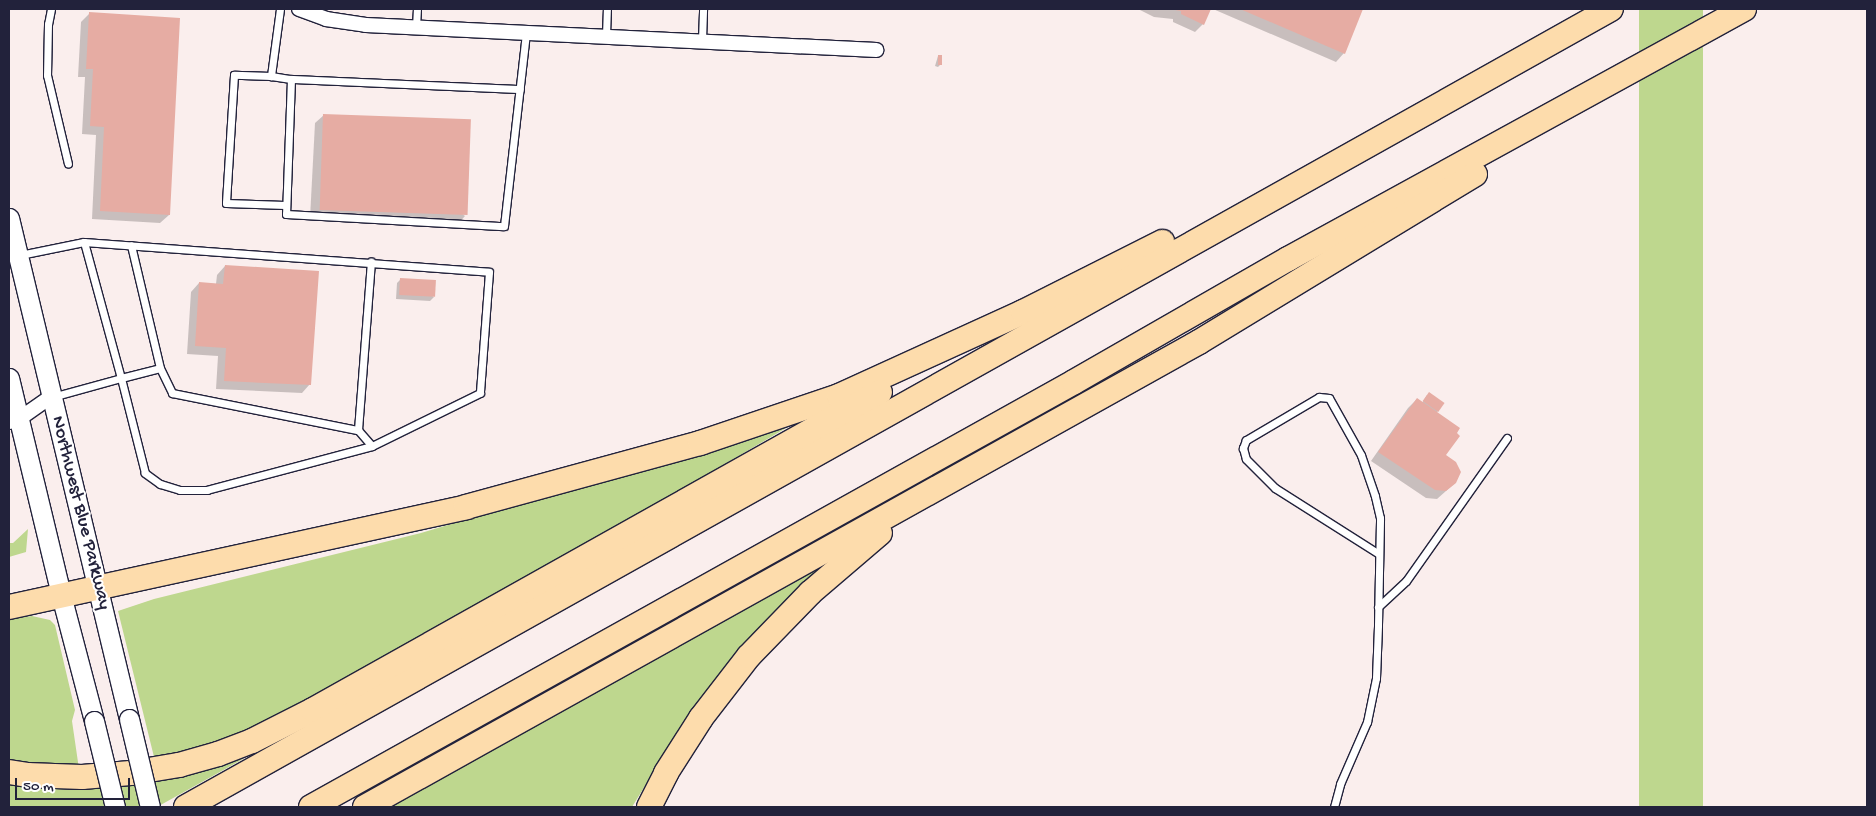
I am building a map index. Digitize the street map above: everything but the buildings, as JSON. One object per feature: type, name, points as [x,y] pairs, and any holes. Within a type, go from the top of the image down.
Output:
[{"type":"highway","points":[[186,807],[1611,9]]},
{"type":"highway","points":[[311,807],[1074,382],[1288,258],[1744,9]]},
{"type":"highway","points":[[365,807],[944,486],[1207,337],[1397,222],[1680,45]]},
{"type":"highway","points":[[9,607],[466,507],[700,443],[839,396],[1023,312],[1415,118]]},
{"type":"highway","points":[[9,772],[27,775],[82,776],[131,773],[180,765],[218,754],[252,741],[313,710],[1023,312]]},
{"type":"highway","points":[[649,807],[666,773],[702,718],[748,656],[810,593],[871,540],[944,486]]},
{"type":"street","points":[[299,9],[326,19],[366,24],[876,50]]},
{"type":"street","name":"Northwest Blue Parkway","points":[[9,218],[150,807]]},
{"type":"street","name":"Northwest Blue Parkway","points":[[9,378],[14,421],[115,807]]},
{"type":"street","points":[[14,421],[51,397]]},
{"type":"lane","points":[[51,9],[48,24],[47,75],[68,164]]},
{"type":"lane","points":[[271,76],[280,9]]},
{"type":"lane","points":[[416,27],[417,9]]},
{"type":"lane","points":[[606,35],[607,9]]},
{"type":"lane","points":[[702,40],[703,9]]},
{"type":"lane","points":[[291,79],[286,214],[504,226],[526,32]]},
{"type":"lane","points":[[286,205],[226,203],[234,75],[520,89]]},
{"type":"lane","points":[[18,256],[84,242],[489,272],[480,393],[372,446],[207,490],[180,490],[160,484],[145,472],[84,242]]},
{"type":"lane","points":[[131,245],[160,368],[172,393],[358,430],[372,446]]},
{"type":"lane","points":[[358,430],[371,262]]},
{"type":"lane","points":[[51,397],[160,368]]},
{"type":"lane","points":[[1334,807],[1340,784],[1367,722],[1376,678],[1380,518],[1375,496],[1361,455],[1329,398],[1319,397],[1246,440],[1243,448],[1246,459],[1274,488],[1379,554]]},
{"type":"lane","points":[[1378,608],[1406,581],[1507,438]]},
{"type":"green space","points":[[1639,9],[1703,9],[1703,807],[1639,807]]},
{"type":"green space","points":[[798,421],[669,497],[258,727],[229,741],[155,761],[118,611],[154,599],[421,533]]},
{"type":"green space","points":[[28,529],[26,552],[9,557],[9,543],[13,543]]},
{"type":"green space","points":[[841,552],[669,747],[632,807],[386,807]]},
{"type":"green space","points":[[32,616],[50,620],[55,625],[75,710],[72,721],[79,769],[9,764],[9,619]]},
{"type":"green space","points":[[245,758],[157,807],[9,807],[9,781],[160,780],[188,775]]}]
